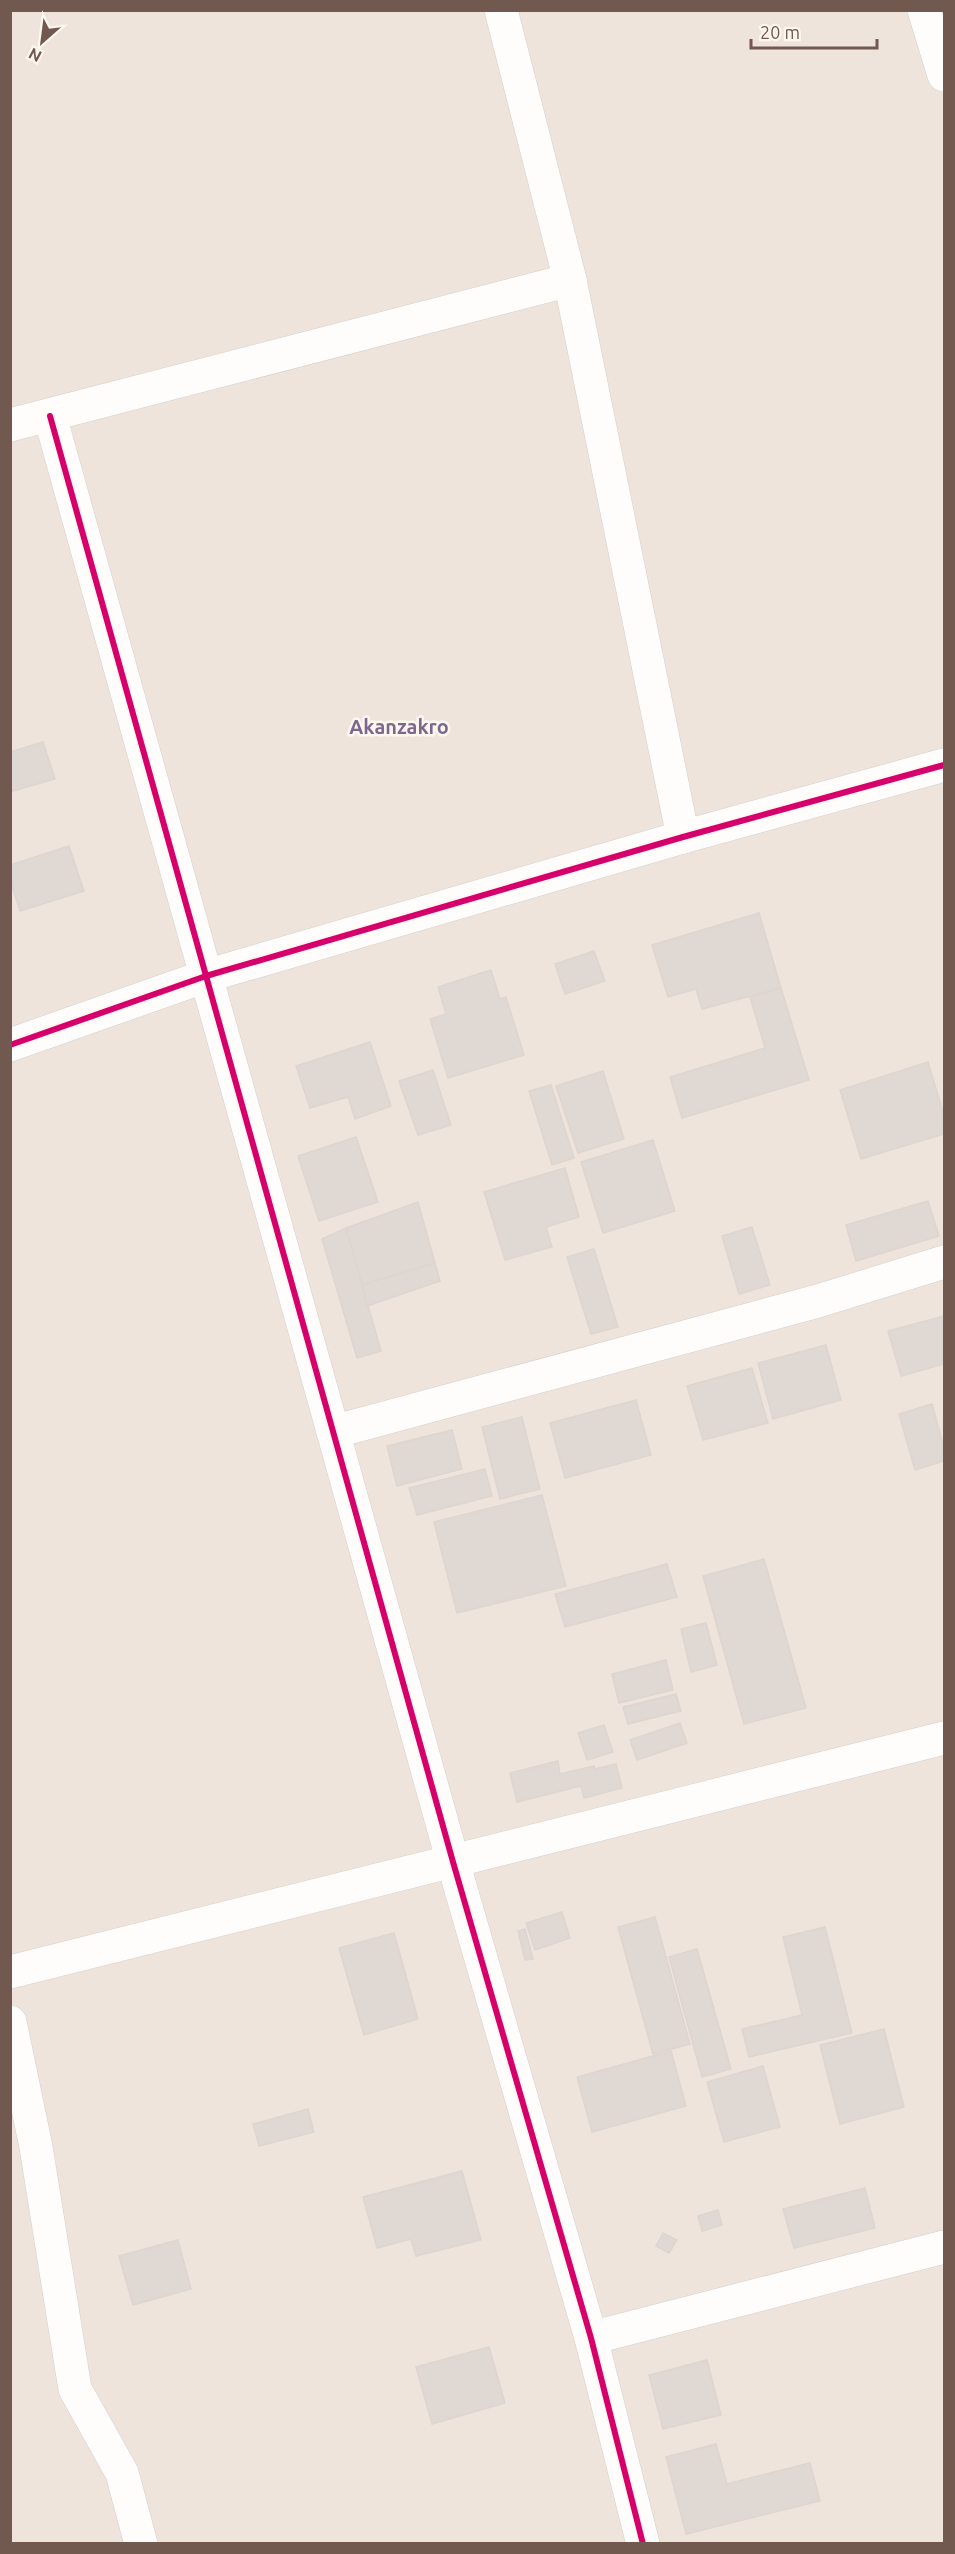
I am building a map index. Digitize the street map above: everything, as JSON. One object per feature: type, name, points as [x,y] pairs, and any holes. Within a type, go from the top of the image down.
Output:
[{"type":"street","points":[[501,10],[570,280],[683,837]]},
{"type":"street","points":[[924,10],[945,75]]},
{"type":"street","points":[[10,425],[570,280]]},
{"type":"street","points":[[50,416],[453,1862],[591,2338],[643,2544]]},
{"type":"street","points":[[10,1045],[206,976],[683,837],[945,765]]},
{"type":"street","points":[[333,1432],[818,1300],[945,1262]]},
{"type":"street","points":[[10,1972],[945,1738]]},
{"type":"street","points":[[10,2022],[40,2168],[75,2389],[122,2473],[141,2544]]},
{"type":"street","points":[[591,2338],[945,2247]]},
{"type":"shaded area","points":[[11,11],[944,11],[944,2543],[11,2543]]},
{"type":"building","points":[[43,742],[55,779],[10,792],[10,752]]},
{"type":"building","points":[[69,846],[84,891],[20,911],[10,880],[10,865]]},
{"type":"building","points":[[759,913],[781,988],[702,1009],[696,989],[668,997],[652,945]]},
{"type":"building","points":[[594,951],[605,981],[565,994],[555,964]]},
{"type":"building","points":[[491,970],[500,999],[506,997],[524,1055],[448,1078],[430,1019],[446,1014],[438,987]]},
{"type":"building","points":[[781,988],[809,1080],[682,1118],[670,1077],[765,1048],[750,997]]},
{"type":"building","points":[[370,1042],[391,1106],[355,1119],[348,1097],[310,1108],[296,1066]]},
{"type":"building","points":[[928,1062],[944,1115],[944,1134],[861,1159],[840,1090]]},
{"type":"building","points":[[433,1070],[451,1125],[418,1135],[399,1081]]},
{"type":"building","points":[[603,1071],[624,1139],[578,1153],[556,1086]]},
{"type":"building","points":[[551,1085],[574,1158],[552,1165],[529,1091]]},
{"type":"building","points":[[356,1137],[378,1202],[319,1221],[298,1156]]},
{"type":"building","points":[[653,1140],[675,1211],[603,1233],[581,1162]]},
{"type":"building","points":[[565,1168],[579,1217],[546,1227],[552,1247],[505,1260],[484,1192]]},
{"type":"building","points":[[928,1201],[939,1236],[856,1261],[846,1225]]},
{"type":"building","points":[[418,1202],[435,1263],[362,1285],[346,1228]]},
{"type":"building","points":[[752,1227],[770,1285],[739,1294],[722,1236]]},
{"type":"building","points":[[346,1228],[381,1351],[357,1358],[322,1239]]},
{"type":"building","points":[[594,1249],[618,1327],[591,1334],[567,1257]]},
{"type":"building","points":[[435,1263],[440,1281],[367,1306],[362,1285]]},
{"type":"building","points":[[944,1316],[944,1364],[901,1376],[888,1331]]},
{"type":"building","points":[[826,1345],[841,1400],[773,1419],[758,1363]]},
{"type":"building","points":[[752,1368],[768,1423],[703,1440],[687,1386]]},
{"type":"building","points":[[636,1400],[651,1455],[565,1478],[550,1423]]},
{"type":"building","points":[[932,1404],[944,1448],[944,1461],[915,1470],[899,1414]]},
{"type":"building","points":[[522,1417],[540,1489],[500,1499],[482,1427]]},
{"type":"building","points":[[452,1430],[462,1469],[397,1486],[387,1446]]},
{"type":"building","points":[[485,1469],[492,1496],[417,1515],[409,1488]]},
{"type":"building","points":[[542,1495],[566,1586],[457,1613],[434,1522]]},
{"type":"building","points":[[764,1559],[806,1708],[744,1724],[703,1576]]},
{"type":"building","points":[[667,1564],[677,1597],[565,1627],[555,1594]]},
{"type":"building","points":[[706,1623],[717,1665],[691,1672],[681,1629]]},
{"type":"building","points":[[666,1660],[673,1690],[619,1703],[612,1674]]},
{"type":"building","points":[[676,1694],[681,1711],[628,1724],[623,1707]]},
{"type":"building","points":[[680,1723],[687,1743],[637,1760],[630,1740]]},
{"type":"building","points":[[604,1725],[613,1752],[587,1760],[578,1733]]},
{"type":"building","points":[[558,1761],[560,1774],[594,1766],[595,1769],[616,1764],[622,1788],[584,1798],[581,1786],[517,1802],[510,1773]]},
{"type":"building","points":[[562,1912],[570,1938],[535,1950],[526,1923]]},
{"type":"building","points":[[655,1917],[690,2044],[653,2054],[618,1927]]},
{"type":"building","points":[[825,1927],[852,2033],[749,2057],[742,2029],[802,2015],[783,1937]]},
{"type":"building","points":[[525,1929],[533,1959],[525,1960],[518,1931]]},
{"type":"building","points":[[394,1933],[418,2019],[364,2035],[339,1948]]},
{"type":"building","points":[[697,1949],[731,2069],[702,2077],[669,1957]]},
{"type":"building","points":[[884,2029],[904,2107],[840,2124],[820,2045]]},
{"type":"building","points":[[671,2051],[686,2106],[592,2132],[577,2077]]},
{"type":"building","points":[[763,2066],[780,2127],[724,2142],[707,2082]]},
{"type":"building","points":[[308,2109],[314,2132],[259,2146],[253,2124]]},
{"type":"building","points":[[462,2171],[481,2240],[416,2256],[411,2239],[377,2248],[363,2197]]},
{"type":"building","points":[[865,2188],[875,2228],[794,2248],[783,2209]]},
{"type":"building","points":[[718,2210],[722,2225],[702,2231],[698,2216]]},
{"type":"building","points":[[663,2233],[677,2240],[669,2253],[656,2246]]},
{"type":"building","points":[[178,2240],[191,2289],[133,2305],[119,2256]]},
{"type":"building","points":[[489,2347],[505,2403],[432,2424],[416,2367]]},
{"type":"building","points":[[707,2360],[721,2415],[663,2429],[649,2375]]},
{"type":"building","points":[[716,2444],[727,2484],[810,2463],[820,2501],[686,2534],[666,2457]]},
{"type":"cycle path","points":[[50,416],[453,1862],[591,2338],[643,2544]]},
{"type":"cycle path","points":[[10,1045],[206,976],[683,837],[944,765]]},
{"type":"district","name":"Akanzakro","points":[[399,726]]}]
